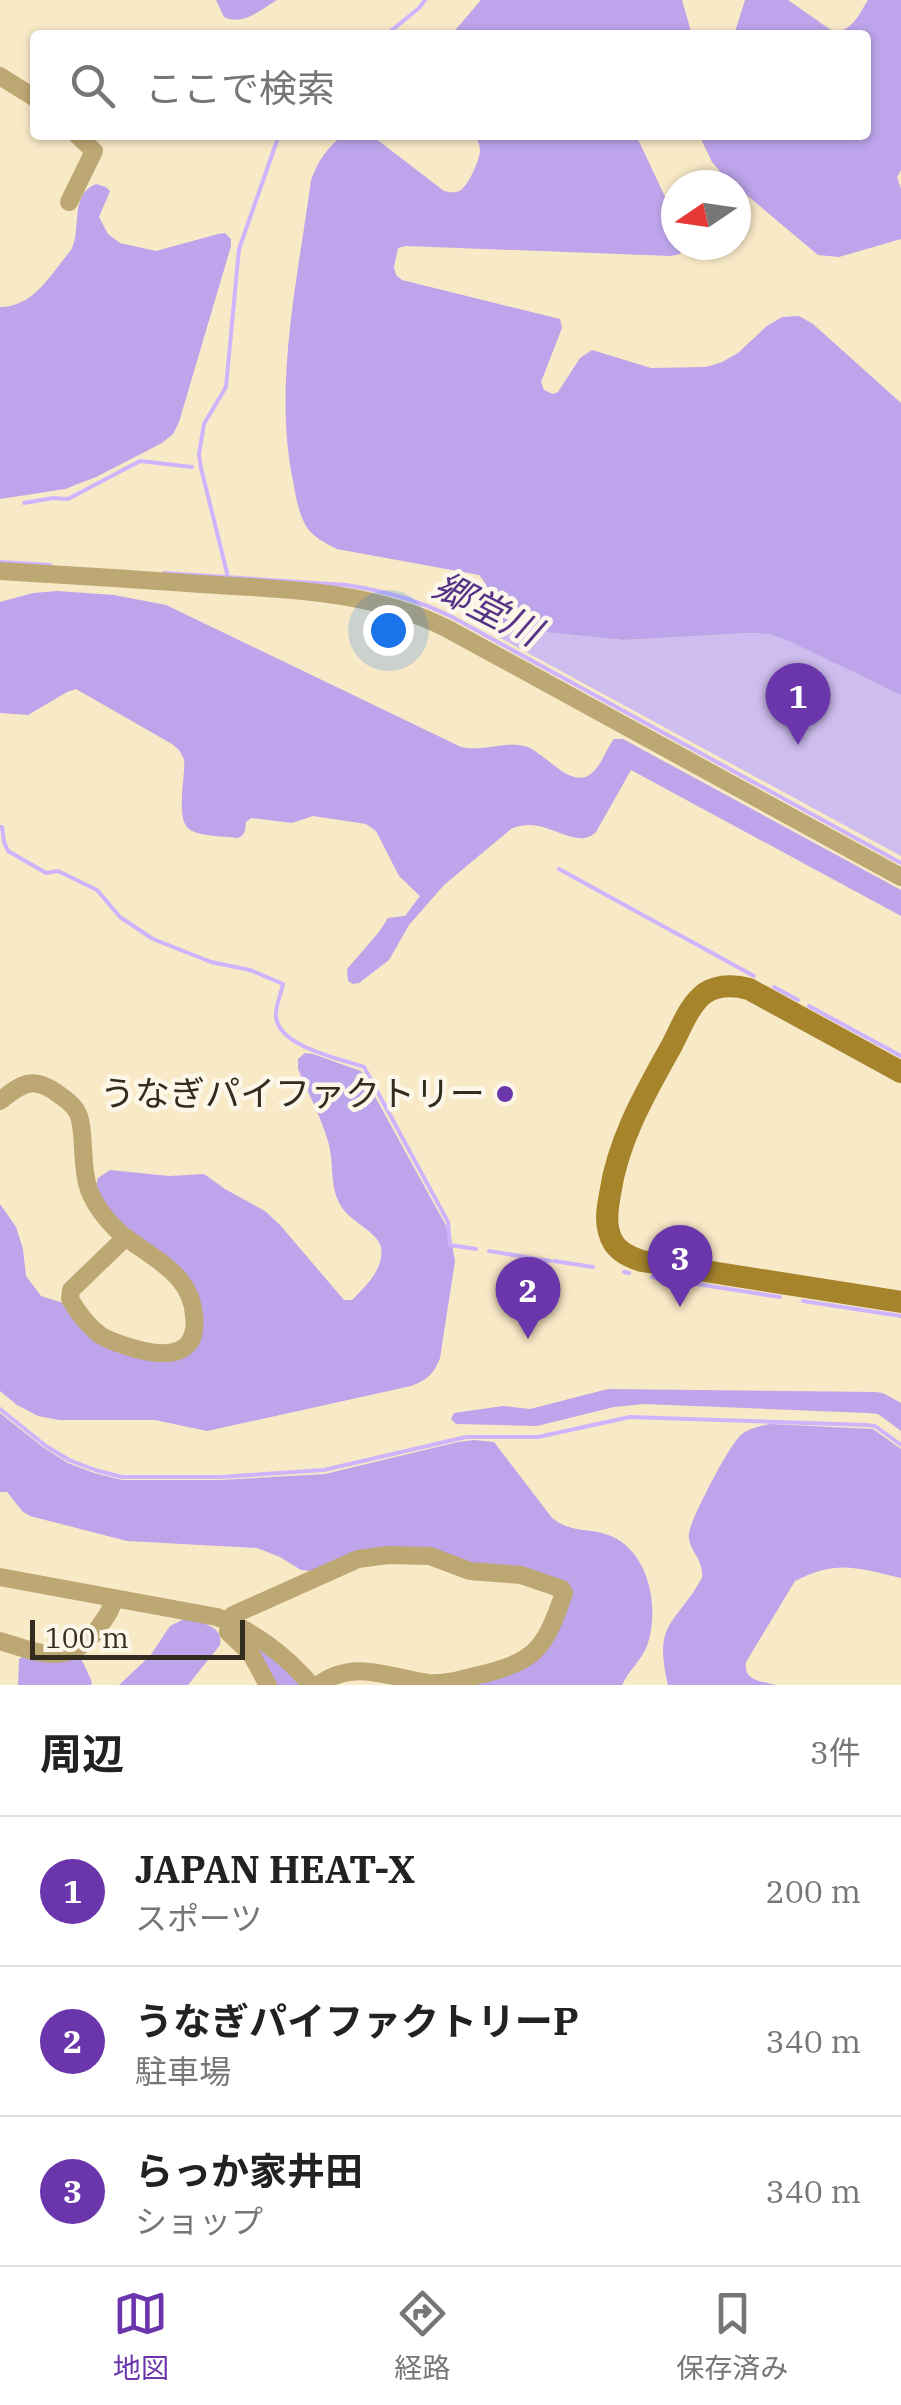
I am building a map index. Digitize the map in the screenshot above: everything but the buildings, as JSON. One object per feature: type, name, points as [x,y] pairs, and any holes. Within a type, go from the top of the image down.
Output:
[{"type":"street","points":[[0,76],[30,95]]},
{"type":"street","points":[[69,202],[94,150],[83,140]]},
{"type":"street","points":[[0,571],[316,593],[372,601],[411,612],[901,878]]},
{"type":"street","points":[[901,1072],[749,989],[713,989],[694,1004],[638,1108],[618,1159],[607,1214],[612,1241],[630,1258],[901,1302]]},
{"type":"street","points":[[0,1101],[22,1084],[32,1082],[51,1088],[70,1102],[80,1118],[85,1176],[92,1198],[105,1218],[172,1271],[186,1289],[194,1331],[184,1348],[176,1353],[156,1354],[103,1337],[70,1299],[71,1290],[126,1237]]},
{"type":"street","points":[[0,1577],[114,1600],[200,1612],[230,1621],[276,1652],[314,1685],[336,1674],[358,1670],[440,1684],[512,1667],[534,1653],[550,1633],[564,1593],[520,1575],[470,1571],[430,1556],[358,1559],[233,1615],[230,1621],[228,1632],[251,1654],[268,1685]]},
{"type":"street","points":[[0,1641],[52,1655],[74,1651],[91,1638],[114,1600]]},
{"type":"shaded area","points":[[216,0],[277,0],[238,20],[224,17]]},
{"type":"shaded area","points":[[481,0],[682,0],[691,30],[455,30]]},
{"type":"shaded area","points":[[745,0],[788,0],[831,30],[736,30]]},
{"type":"shaded area","points":[[868,0],[901,0],[901,170],[897,177],[901,189],[901,239],[839,257],[818,255],[751,199],[751,170],[719,170],[701,140],[871,140],[871,30],[841,30],[854,22]]},
{"type":"shaded area","points":[[338,140],[378,140],[444,191],[452,192],[464,187],[476,166],[480,151],[477,140],[638,140],[661,188],[661,256],[406,246],[398,248],[396,275],[402,280],[560,319],[562,328],[541,382],[544,390],[553,394],[580,358],[592,350],[651,368],[706,367],[738,353],[782,317],[799,316],[813,324],[901,403],[901,695],[768,634],[623,640],[515,629],[499,619],[479,575],[337,549],[312,533],[301,515],[287,445],[286,369],[311,180]]},
{"type":"shaded area","points":[[96,184],[110,191],[99,217],[108,234],[120,243],[156,251],[218,234],[225,233],[231,239],[179,422],[162,443],[96,477],[65,489],[0,499],[0,307],[23,301],[41,288],[71,250],[82,196]]},
{"type":"shaded area","points":[[57,591],[114,595],[166,605],[461,747],[524,746],[576,778],[593,772],[614,739],[623,739],[901,890],[901,916],[631,770],[596,832],[578,838],[536,826],[511,829],[444,885],[409,925],[389,960],[353,984],[348,981],[347,969],[388,918],[405,916],[420,896],[399,876],[376,831],[366,824],[313,816],[292,823],[251,818],[237,838],[199,834],[185,824],[184,759],[172,744],[76,689],[28,715],[0,713],[0,602]]},
{"type":"shaded area","points":[[497,627],[623,640],[768,634],[901,695],[901,856],[493,634]]},
{"type":"shaded area","points":[[305,1053],[361,1071],[450,1233],[455,1261],[440,1358],[426,1379],[411,1386],[207,1431],[155,1420],[59,1420],[38,1416],[0,1391],[0,1204],[16,1227],[26,1276],[41,1296],[63,1303],[92,1335],[178,1358],[199,1309],[109,1214],[96,1186],[98,1178],[110,1170],[169,1176],[204,1174],[265,1211],[344,1300],[352,1300],[363,1289],[377,1270],[381,1247],[338,1201],[328,1141],[298,1069],[298,1059]]},
{"type":"shaded area","points":[[608,1389],[883,1393],[901,1403],[901,1431],[878,1414],[644,1404],[614,1407],[537,1426],[456,1424],[451,1419],[454,1413],[503,1406],[530,1409]]},
{"type":"shaded area","points":[[0,1413],[68,1463],[122,1480],[325,1474],[458,1442],[494,1442],[552,1518],[567,1526],[611,1536],[635,1555],[652,1599],[647,1646],[622,1685],[467,1685],[514,1673],[570,1594],[431,1550],[310,1571],[257,1548],[127,1541],[30,1516],[7,1492],[0,1492]]},
{"type":"shaded area","points":[[770,1424],[873,1429],[901,1449],[901,1578],[836,1568],[795,1581],[746,1662],[750,1677],[776,1685],[668,1685],[665,1636],[702,1578],[701,1565],[690,1544],[691,1525],[735,1442],[747,1431]]},
{"type":"shaded area","points":[[184,1619],[210,1626],[220,1638],[220,1645],[188,1685],[119,1685],[150,1656],[170,1626]]},
{"type":"shaded area","points":[[255,1648],[262,1649],[303,1685],[273,1685]]},
{"type":"shaded area","points":[[80,1656],[91,1685],[18,1685],[19,1659]]},
{"type":"waterway","points":[[392,30],[425,0]]},
{"type":"waterway","points":[[228,577],[199,454],[204,424],[226,387],[239,249],[277,140]]},
{"type":"waterway","points":[[24,503],[68,499],[140,461],[192,467]]},
{"type":"waterway","name":"郷堂川","points":[[0,562],[50,565]]},
{"type":"waterway","name":"郷堂川","points":[[164,573],[346,585],[428,606],[901,863]]},
{"type":"waterway","points":[[0,827],[8,851],[46,873],[58,871],[97,890],[120,917],[153,939],[283,984],[276,1012],[279,1027],[299,1044],[364,1067],[448,1222],[450,1245],[476,1249]]},
{"type":"waterway","points":[[559,869],[754,976]]},
{"type":"waterway","points":[[774,987],[798,1000]]},
{"type":"waterway","points":[[809,1006],[901,1056]]},
{"type":"waterway","points":[[489,1251],[550,1261]]},
{"type":"waterway","points":[[554,1261],[593,1267]]},
{"type":"waterway","points":[[624,1272],[629,1273]]},
{"type":"waterway","points":[[652,1277],[780,1297]]},
{"type":"waterway","points":[[803,1301],[901,1316]]},
{"type":"waterway","points":[[0,1409],[69,1460],[122,1477],[221,1477],[324,1470],[466,1437],[538,1437],[630,1417],[866,1425],[875,1426],[901,1445]]},
{"type":"place","name":"JAPAN HEAT-X","points":[[798,745]]},
{"type":"place","name":"うなぎパイファクトリー","points":[[505,1094]]},
{"type":"place","name":"らっか家井田","points":[[680,1307]]},
{"type":"place","name":"うなぎパイファクトリーP","points":[[528,1339]]}]
